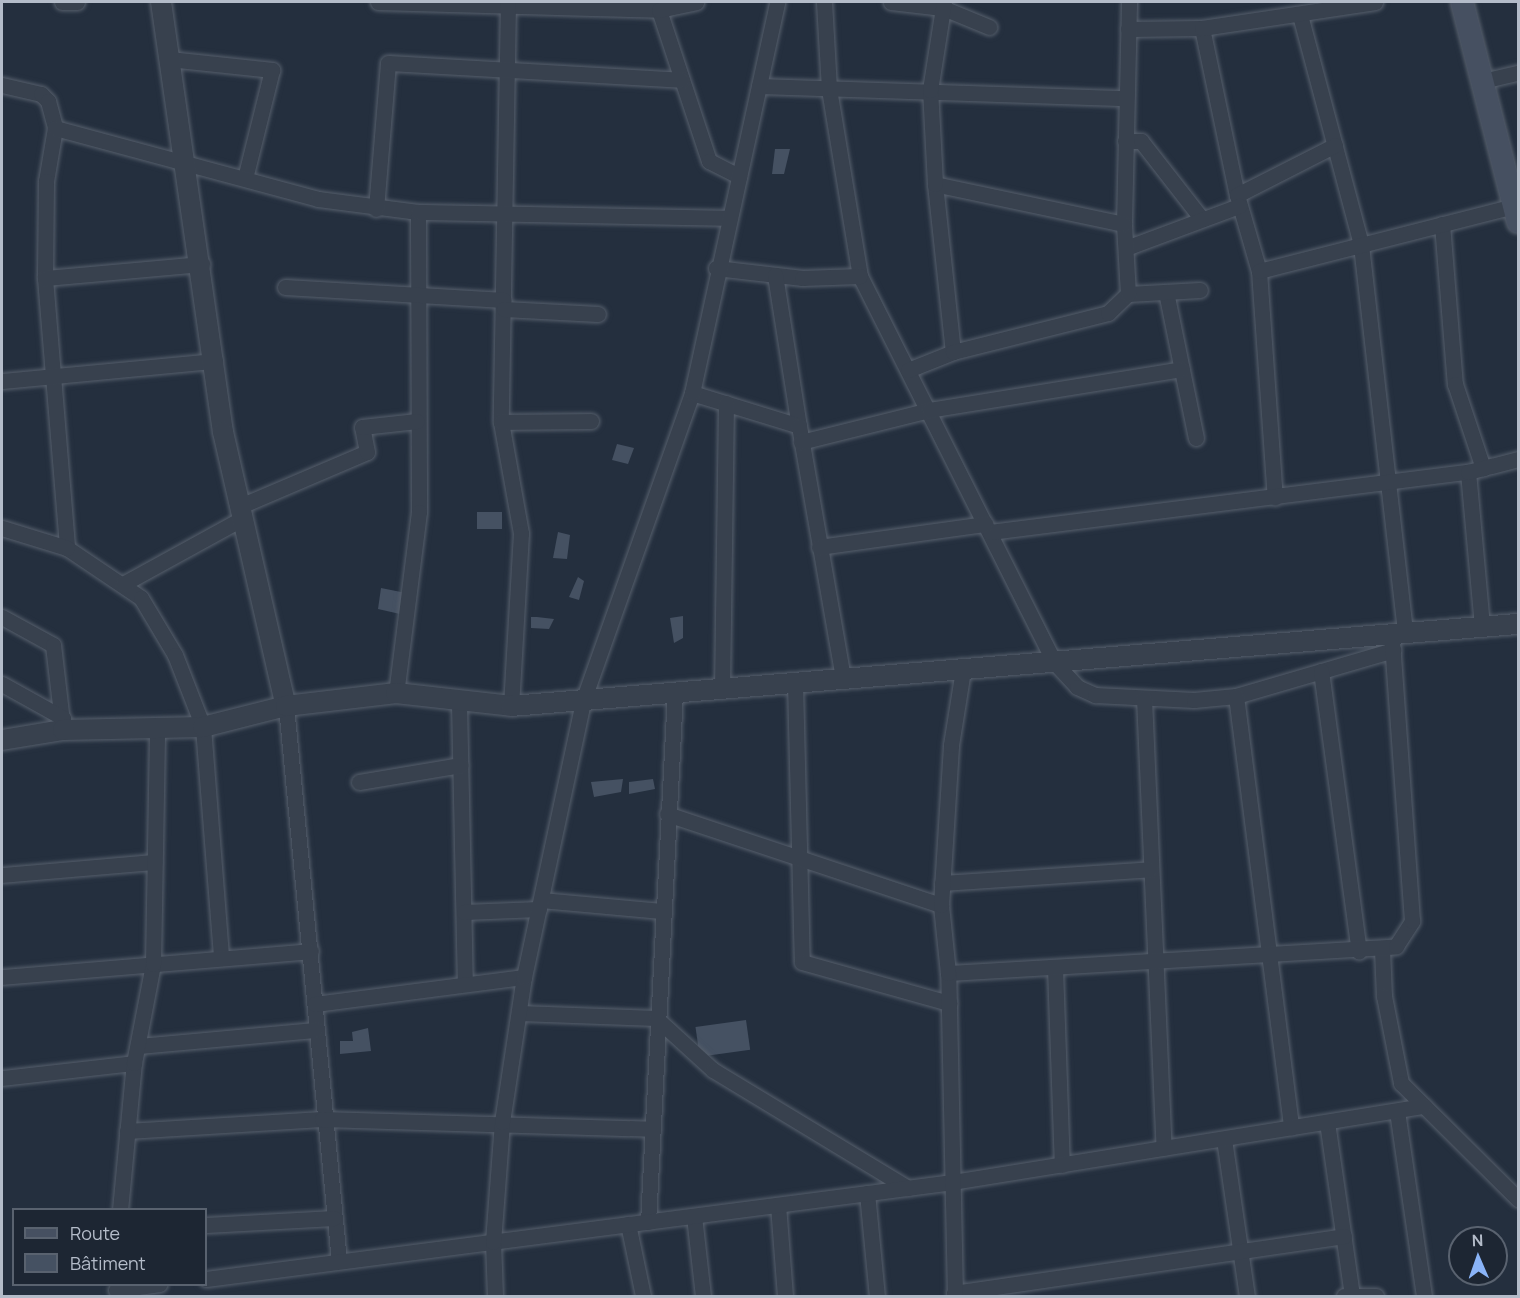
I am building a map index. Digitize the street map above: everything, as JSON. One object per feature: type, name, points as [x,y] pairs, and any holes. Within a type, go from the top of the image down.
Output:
[{"type":"main road","points":[[1462,2],[1482,81],[1511,165],[1516,214]]},
{"type":"street","points":[[62,2],[76,2]]},
{"type":"street","points":[[161,2],[240,513],[286,706],[311,951],[322,1119],[339,1261]]},
{"type":"street","points":[[378,2],[659,10],[696,2]]},
{"type":"street","points":[[495,1296],[493,1242],[502,1122],[524,977],[583,701],[692,393],[716,268],[739,176],[777,2]]},
{"type":"street","points":[[824,2],[828,89],[860,276],[1054,662],[1077,687],[1095,694],[1144,698],[1236,696],[1321,671],[1397,640]]},
{"type":"street","points":[[891,2],[943,5],[989,27]]},
{"type":"street","points":[[1128,294],[1124,224],[1129,2]]},
{"type":"street","points":[[1128,29],[1202,28],[1375,2]]},
{"type":"street","points":[[508,4],[501,422],[521,533],[511,706]]},
{"type":"street","points":[[943,5],[930,90],[935,184],[953,352]]},
{"type":"street","points":[[659,10],[709,160],[739,176]]},
{"type":"street","points":[[948,973],[1382,949],[1405,939],[1412,921],[1389,482],[1361,245],[1300,15]]},
{"type":"street","points":[[1202,28],[1238,200],[1259,271],[1275,496]]},
{"type":"street","points":[[169,59],[272,70],[245,178]]},
{"type":"street","points":[[375,209],[388,63],[506,68],[682,80]]},
{"type":"street","points":[[1482,81],[1518,73]]},
{"type":"street","points":[[2,85],[40,94],[48,101],[55,128],[46,181],[45,278],[67,548]]},
{"type":"street","points":[[759,86],[1126,98]]},
{"type":"street","points":[[55,128],[245,178],[375,209],[418,212],[504,209],[728,218]]},
{"type":"street","points":[[1125,141],[1141,141],[1202,219]]},
{"type":"street","points":[[1126,248],[1202,219],[1335,145]]},
{"type":"street","points":[[935,184],[1124,224]]},
{"type":"street","points":[[396,693],[418,534],[415,298],[418,212]]},
{"type":"street","points":[[1259,271],[1442,224],[1516,214]]},
{"type":"street","points":[[1442,224],[1455,384],[1476,470],[1482,627]]},
{"type":"street","points":[[45,278],[202,264]]},
{"type":"street","points":[[716,268],[775,275],[860,276]]},
{"type":"street","points":[[775,275],[843,679]]},
{"type":"street","points":[[285,287],[504,304],[598,314]]},
{"type":"street","points":[[908,370],[953,352],[1107,313],[1128,294],[1200,290]]},
{"type":"street","points":[[1166,292],[1196,438]]},
{"type":"street","points":[[2,381],[215,362]]},
{"type":"street","points":[[692,393],[726,403],[800,434],[929,410],[1182,369]]},
{"type":"street","points":[[723,689],[726,403]]},
{"type":"street","points":[[123,584],[240,513],[367,452],[362,427],[417,421]]},
{"type":"street","points":[[501,422],[591,421]]},
{"type":"street","points":[[819,547],[1389,482],[1476,470],[1518,459]]},
{"type":"street","points":[[2,528],[67,548],[123,584],[156,620],[203,728],[221,958]]},
{"type":"street","points":[[2,617],[53,645],[63,724]]},
{"type":"street","points":[[2,740],[63,724],[157,730],[203,728],[286,706],[396,693],[459,703],[511,706],[1054,662],[1397,640],[1518,624]]},
{"type":"street","points":[[963,670],[951,745],[941,905],[950,1003],[954,1295],[1344,1236]]},
{"type":"street","points":[[1321,671],[1359,951]]},
{"type":"street","points":[[795,683],[806,965],[950,1003]]},
{"type":"street","points":[[2,684],[63,724]]},
{"type":"street","points":[[648,1222],[656,1018],[675,693]]},
{"type":"street","points":[[1236,696],[1291,1128]]},
{"type":"street","points":[[1144,698],[1164,1148]]},
{"type":"street","points":[[459,703],[465,984]]},
{"type":"street","points":[[120,1208],[134,1063],[153,964],[157,730]]},
{"type":"street","points":[[359,782],[461,765]]},
{"type":"street","points":[[667,814],[941,905]]},
{"type":"street","points":[[2,875],[154,862]]},
{"type":"street","points":[[942,883],[1151,869]]},
{"type":"street","points":[[464,912],[540,905],[662,911]]},
{"type":"street","points":[[1382,949],[1396,1071],[1425,1106],[1518,1199]]},
{"type":"street","points":[[2,977],[311,951]]},
{"type":"street","points":[[1055,968],[1062,1165]]},
{"type":"street","points":[[315,1004],[524,977]]},
{"type":"street","points":[[519,1013],[656,1018],[714,1070],[908,1188]]},
{"type":"street","points":[[138,1046],[315,1030]]},
{"type":"street","points":[[2,1078],[134,1063]]},
{"type":"street","points":[[207,1279],[954,1182],[1425,1106]]},
{"type":"street","points":[[1397,1111],[1424,1296]]},
{"type":"street","points":[[126,1131],[322,1119],[502,1122],[651,1129]]},
{"type":"street","points":[[1327,1122],[1344,1236],[1349,1296],[1376,1296]]},
{"type":"street","points":[[1224,1138],[1247,1296]]},
{"type":"street","points":[[867,1193],[878,1296]]},
{"type":"street","points":[[778,1205],[785,1296]]},
{"type":"street","points":[[694,1216],[704,1296]]},
{"type":"street","points":[[207,1225],[334,1218]]},
{"type":"street","points":[[628,1224],[643,1296]]},
{"type":"street","points":[[116,1290],[145,1286]]},
{"type":"building","points":[[775,149],[790,149],[784,174],[772,174]]},
{"type":"building","points":[[617,444],[634,448],[628,464],[612,460]]},
{"type":"building","points":[[477,512],[502,512],[502,529],[477,529]]},
{"type":"building","points":[[558,532],[570,535],[567,559],[553,558]]},
{"type":"building","points":[[578,577],[584,581],[579,600],[569,597]]},
{"type":"building","points":[[381,588],[406,593],[400,614],[378,609]]},
{"type":"building","points":[[683,616],[683,638],[674,643],[670,618]]},
{"type":"building","points":[[531,617],[554,619],[549,629],[531,628]]},
{"type":"building","points":[[623,779],[621,792],[594,797],[591,782]]},
{"type":"building","points":[[653,779],[655,789],[629,794],[629,782]]},
{"type":"building","points":[[746,1020],[750,1050],[700,1057],[695,1027]]},
{"type":"building","points":[[368,1028],[371,1051],[340,1054],[340,1041],[353,1041],[352,1032]]}]
